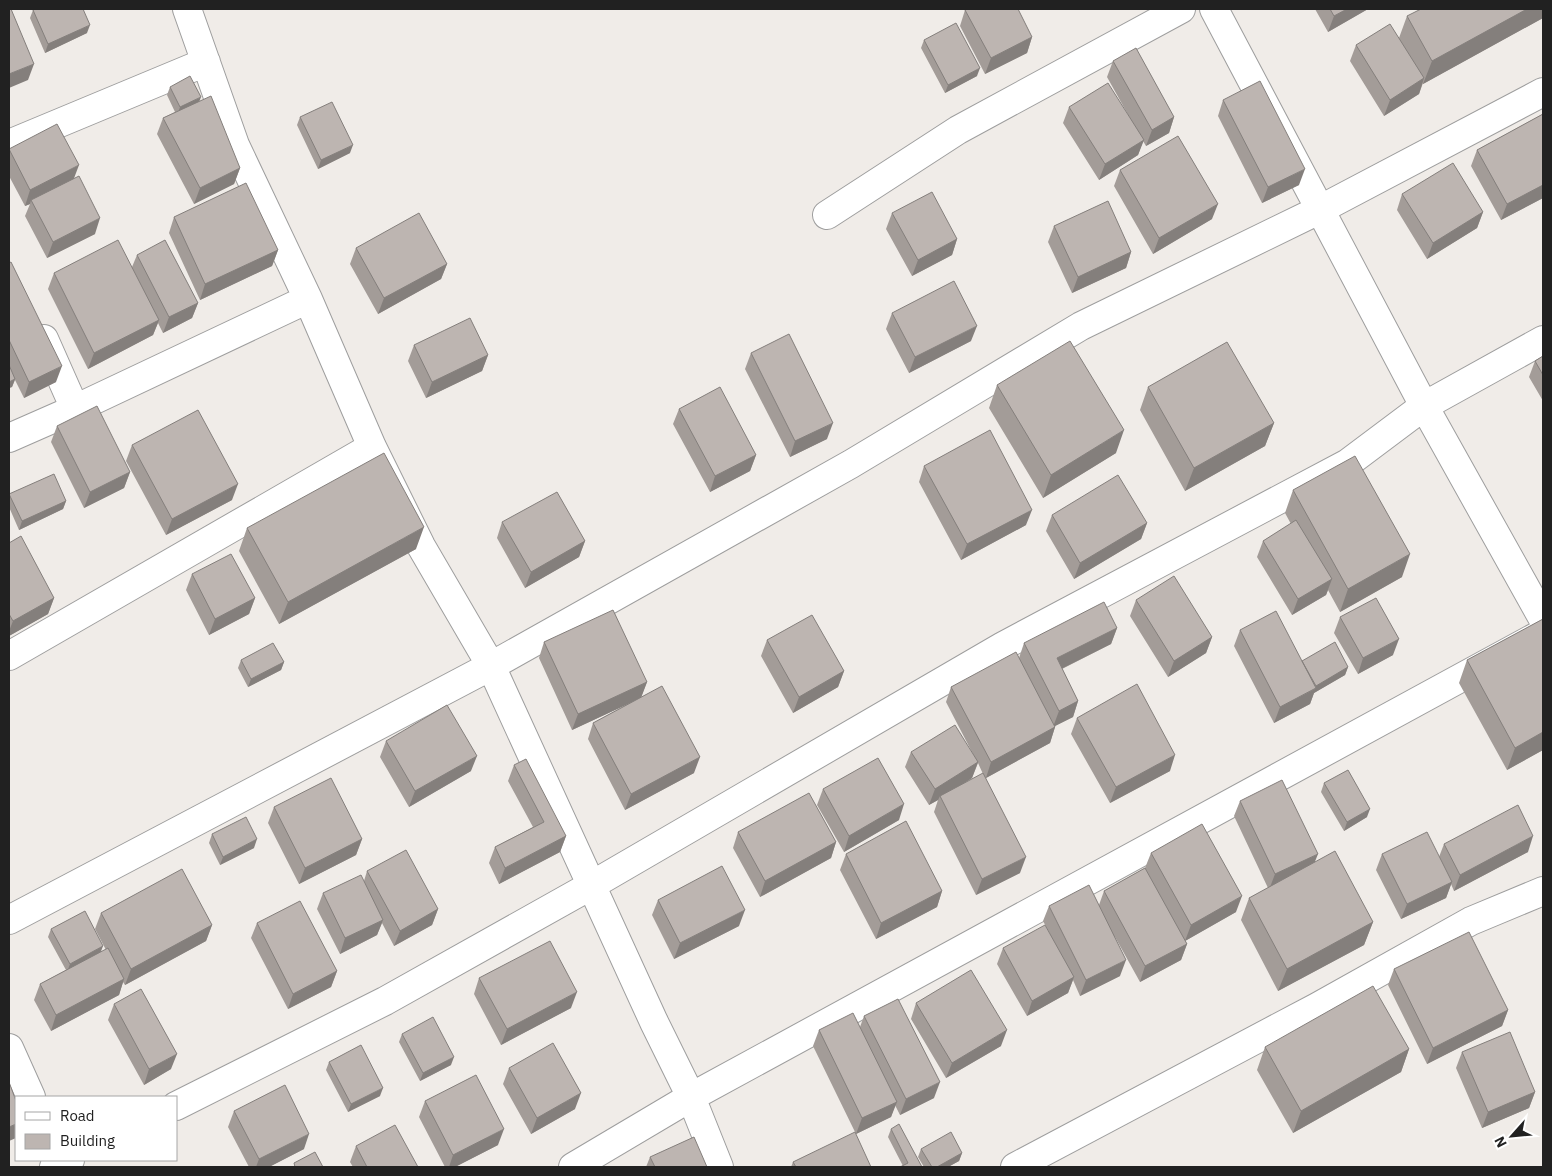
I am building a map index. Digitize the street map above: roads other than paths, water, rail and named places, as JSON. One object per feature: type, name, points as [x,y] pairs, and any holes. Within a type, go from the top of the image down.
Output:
[{"type":"street","points":[[187,9],[235,146],[308,299],[372,447],[421,546],[491,666],[654,1022],[691,1097],[719,1167]]},
{"type":"street","points":[[827,215],[958,130],[1181,9]]},
{"type":"street","points":[[1214,9],[1424,406],[1543,619]]},
{"type":"street","points":[[9,144],[206,62]]},
{"type":"street","points":[[9,920],[491,666],[851,464],[1081,326],[1319,210],[1543,92]]},
{"type":"street","points":[[9,438],[308,299]]},
{"type":"street","points":[[34,318],[75,408]]},
{"type":"street","points":[[178,1105],[385,1001],[592,885],[1003,646],[1348,463],[1424,406],[1543,340]]},
{"type":"street","points":[[9,656],[372,447]]},
{"type":"street","points":[[573,1167],[691,1097],[1543,633]]},
{"type":"street","points":[[1016,1167],[1317,1007],[1471,921],[1543,891]]},
{"type":"street","points":[[9,1048],[31,1096]]}]
